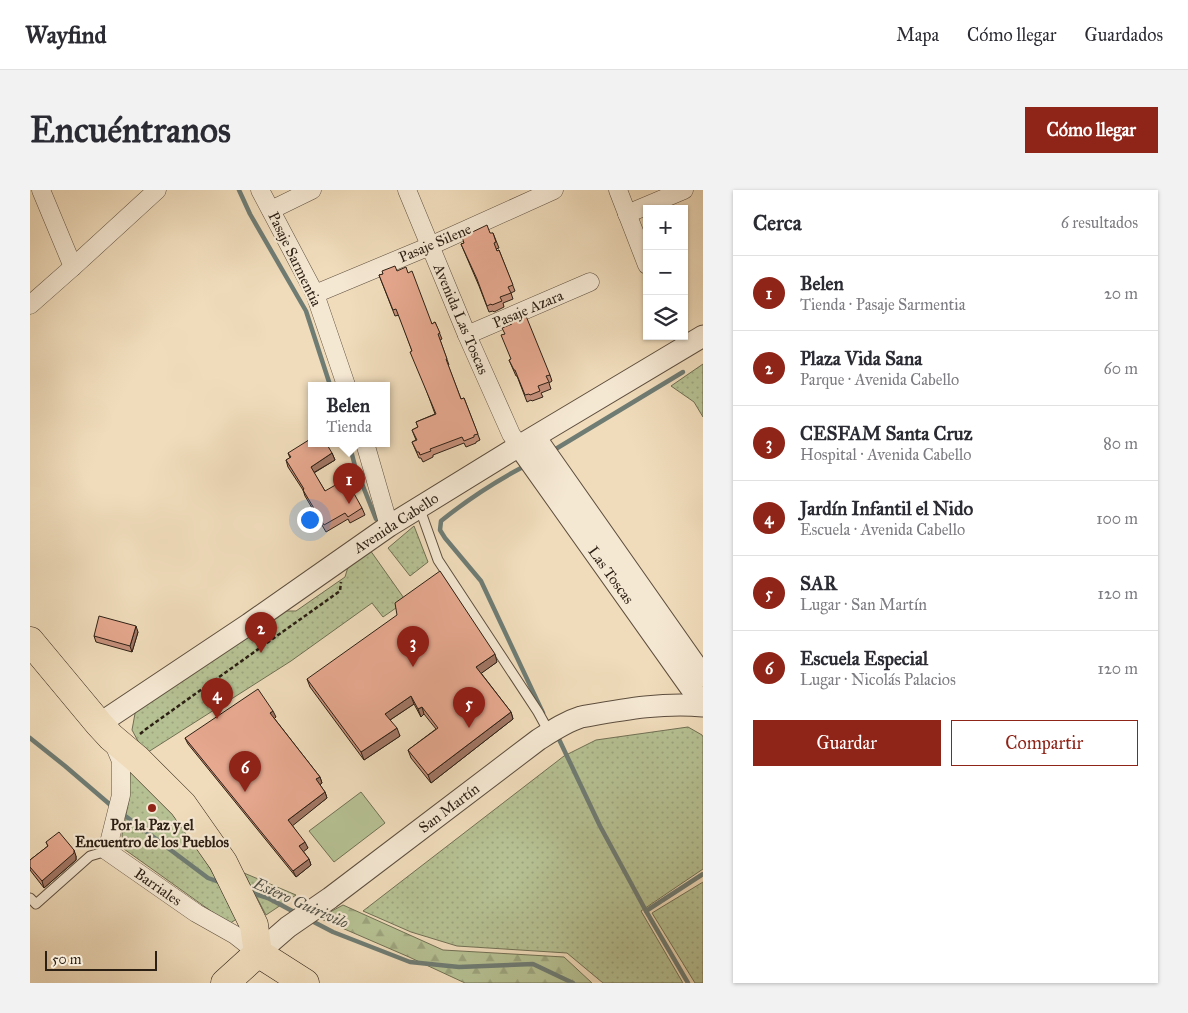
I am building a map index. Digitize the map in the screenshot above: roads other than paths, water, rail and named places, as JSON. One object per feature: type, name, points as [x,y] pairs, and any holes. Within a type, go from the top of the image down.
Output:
[{"type":"main road","points":[[30,641],[105,731],[137,759],[183,805],[223,862],[254,925],[258,953],[304,983]]},
{"type":"main road","name":"San Martín","points":[[226,983],[258,953]]},
{"type":"street","points":[[41,190],[73,267]]},
{"type":"street","points":[[30,305],[156,190]]},
{"type":"street","name":"Pasaje Sarmentia","points":[[260,190],[314,294],[345,382]]},
{"type":"street","points":[[271,210],[312,190]]},
{"type":"street","name":"Avenida Las Toscas","points":[[407,190],[510,434],[527,442]]},
{"type":"street","name":"Pasaje Silene","points":[[314,294],[430,246],[554,190]]},
{"type":"street","points":[[618,190],[643,255]]},
{"type":"street","points":[[627,214],[684,190]]},
{"type":"street","name":"Pasaje Azara","points":[[467,335],[590,282]]},
{"type":"street","name":"Avenida Cabello","points":[[105,731],[249,624],[389,526],[527,442],[677,343],[703,336]]},
{"type":"street","name":"Las Toscas","points":[[527,442],[703,676]]},
{"type":"street","name":"Las Toscas","points":[[527,442],[703,705]]},
{"type":"street","points":[[366,447],[389,526]]},
{"type":"street","name":"San Martín","points":[[258,953],[288,927],[330,898],[550,732],[570,720],[659,705],[703,705]]},
{"type":"street","points":[[105,731],[121,761],[121,795],[107,851]]},
{"type":"street","name":"Barriales","points":[[107,851],[196,913],[235,934],[258,953]]},
{"type":"lane","points":[[417,508],[422,515],[438,560],[550,732]]},
{"type":"lane","points":[[30,898],[36,904],[90,856],[107,851]]},
{"type":"waterway","points":[[239,190],[250,214],[306,311],[329,382]]},
{"type":"waterway","points":[[554,450],[683,372]]},
{"type":"waterway","points":[[350,447],[355,466],[376,519]]},
{"type":"waterway","points":[[521,468],[480,492],[451,513],[441,521],[440,530],[481,581],[543,713]]},
{"type":"waterway","points":[[557,735],[600,826],[688,983]]},
{"type":"waterway","name":"Estero Guirivilo","points":[[30,738],[114,808]]},
{"type":"waterway","name":"Estero Guirivilo","points":[[120,812],[208,878],[222,883]]},
{"type":"waterway","points":[[646,911],[703,874]]},
{"type":"waterway","name":"Estero Guirivilo","points":[[249,892],[268,898],[296,913]]},
{"type":"waterway","name":"Estero Guirivilo","points":[[310,920],[333,932],[410,962],[459,967],[533,964],[573,983]]},
{"type":"place","name":"Belen","points":[[349,504]]},
{"type":"place","name":"Plaza Vida Sana","points":[[261,653]]},
{"type":"place","name":"CESFAM Santa Cruz","points":[[413,667]]},
{"type":"place","name":"Jardín Infantil el Nido","points":[[217,719]]},
{"type":"place","name":"SAR","points":[[469,728]]},
{"type":"place","name":"Escuela Especial","points":[[245,792]]},
{"type":"place","name":"Por la Paz y el Encuentro de los Pueblos","points":[[152,808]]}]
